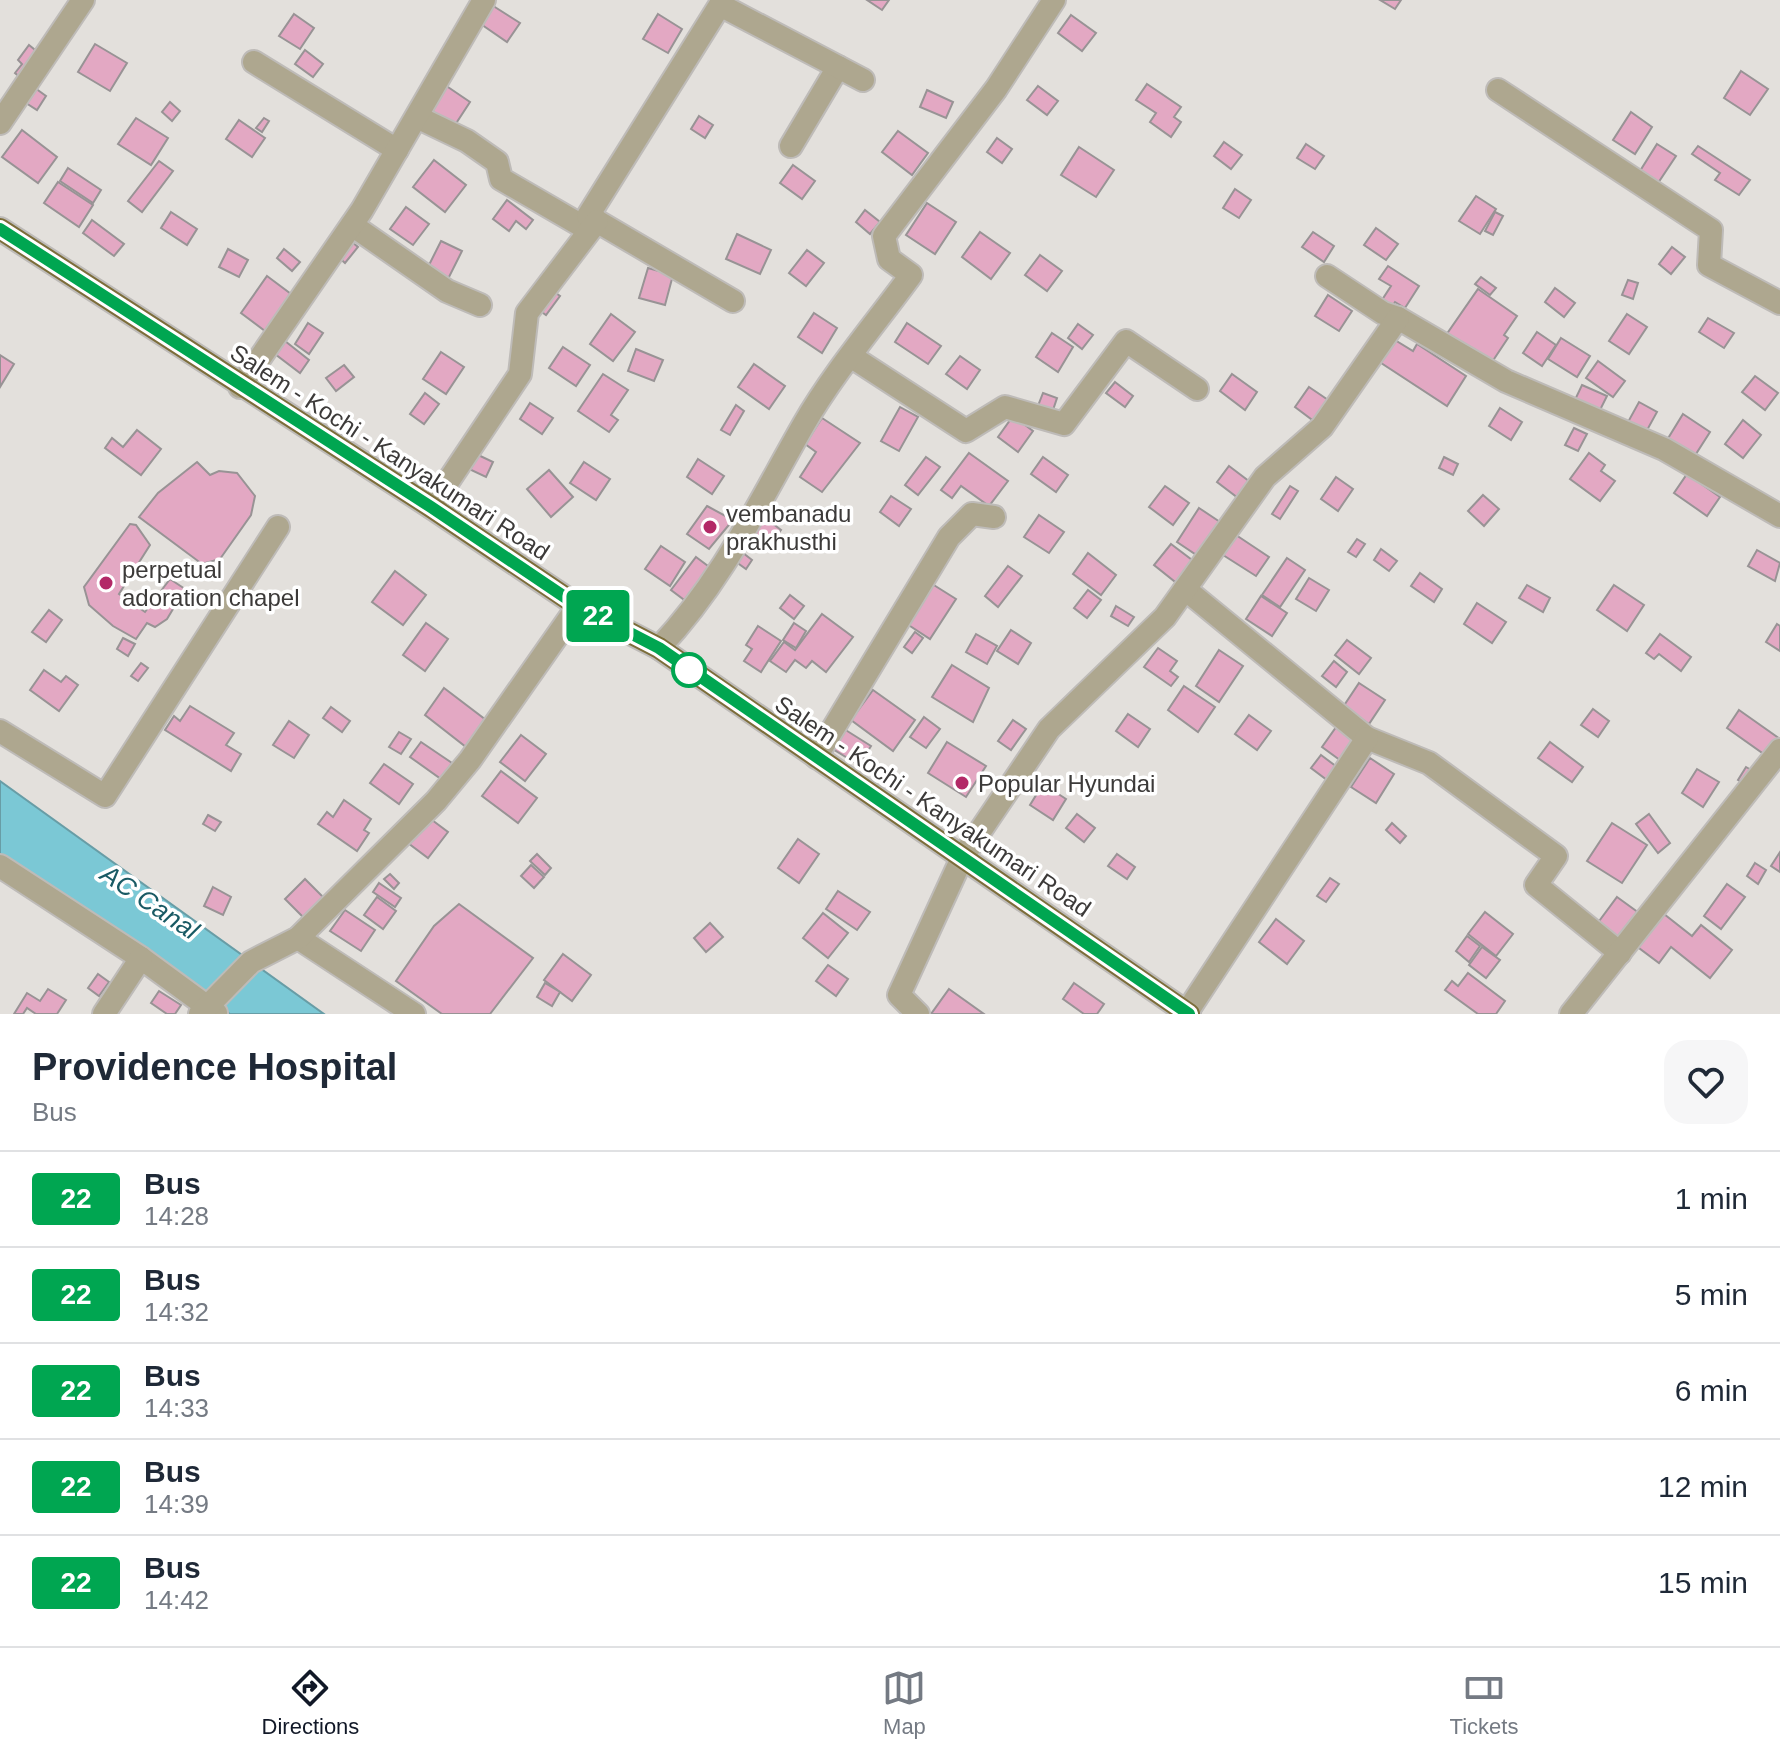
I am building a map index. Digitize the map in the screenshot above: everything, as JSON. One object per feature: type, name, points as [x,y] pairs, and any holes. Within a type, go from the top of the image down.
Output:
[{"type":"highway","name":"Salem - Kochi - Kanyakumari Road","points":[[0,229],[240,387],[431,507],[578,606],[659,648],[1188,1013]]},
{"type":"street","points":[[0,123],[83,0]]},
{"type":"street","points":[[240,387],[352,225],[484,0]]},
{"type":"street","points":[[659,648],[695,609],[753,520],[805,421],[911,275],[889,259],[884,236],[996,89],[1054,0]]},
{"type":"street","points":[[593,226],[588,216],[722,3],[863,80]]},
{"type":"street","points":[[254,62],[397,150]]},
{"type":"street","points":[[791,146],[838,67]]},
{"type":"street","points":[[1498,90],[1711,230],[1709,265],[1780,303]]},
{"type":"street","points":[[417,117],[467,141],[497,162],[501,179],[733,301]]},
{"type":"street","points":[[352,225],[447,291],[480,305]]},
{"type":"street","points":[[431,507],[520,374],[527,313],[593,226]]},
{"type":"street","points":[[1327,276],[1383,313],[1398,318],[1506,381],[1664,449],[1780,516]]},
{"type":"street","points":[[918,1014],[899,995],[962,858],[1049,729],[1165,617],[1265,477],[1322,427],[1398,318]]},
{"type":"street","points":[[852,357],[966,431],[1005,407],[1064,424],[1126,341],[1197,389]]},
{"type":"street","points":[[816,757],[949,537],[972,514],[994,517]]},
{"type":"street","points":[[0,731],[105,796],[278,527]]},
{"type":"street","points":[[1185,589],[1367,738],[1429,763],[1556,856],[1536,885],[1620,953]]},
{"type":"street","points":[[0,866],[141,958],[208,1009],[251,962],[298,938],[444,791],[470,760],[578,606]]},
{"type":"street","points":[[1188,1013],[1367,738]]},
{"type":"street","points":[[1571,1014],[1780,750]]},
{"type":"street","points":[[298,938],[414,1014]]},
{"type":"street","points":[[109,1012],[141,958]]},
{"type":"water","name":"AC Canal","points":[[0,781],[324,1014],[230,1014],[0,857]]},
{"type":"building","points":[[867,0],[889,0],[882,10]]},
{"type":"building","points":[[1380,0],[1401,0],[1395,9]]},
{"type":"building","points":[[487,2],[520,23],[507,42],[475,20]]},
{"type":"building","points":[[294,14],[314,28],[300,49],[279,36]]},
{"type":"building","points":[[658,14],[682,29],[668,53],[643,39]]},
{"type":"building","points":[[1071,15],[1096,33],[1082,51],[1058,33]]},
{"type":"building","points":[[95,44],[127,63],[110,91],[78,72]]},
{"type":"building","points":[[29,45],[40,54],[21,78],[15,73],[22,64],[18,60]]},
{"type":"building","points":[[305,50],[323,64],[313,77],[295,64]]},
{"type":"building","points":[[1741,71],[1768,89],[1750,115],[1724,98]]},
{"type":"building","points":[[442,83],[470,102],[451,131],[423,112]]},
{"type":"building","points":[[1147,84],[1181,107],[1174,117],[1181,122],[1171,137],[1150,122],[1156,113],[1136,100]]},
{"type":"building","points":[[1038,86],[1058,101],[1047,115],[1027,100]]},
{"type":"building","points":[[35,88],[46,96],[37,110],[26,103]]},
{"type":"building","points":[[927,90],[953,102],[946,118],[920,107]]},
{"type":"building","points":[[170,102],[180,111],[172,121],[162,112]]},
{"type":"building","points":[[1631,112],[1652,127],[1635,154],[1613,140]]},
{"type":"building","points":[[699,116],[713,125],[705,138],[691,129]]},
{"type":"building","points":[[136,118],[168,138],[151,165],[118,144]]},
{"type":"building","points":[[264,118],[269,121],[262,132],[256,128]]},
{"type":"building","points":[[239,120],[265,138],[252,157],[226,139]]},
{"type":"building","points":[[22,130],[57,157],[38,183],[2,157]]},
{"type":"building","points":[[898,131],[928,153],[912,175],[882,152]]},
{"type":"building","points":[[997,138],[1012,149],[1002,163],[987,152]]},
{"type":"building","points":[[1224,142],[1242,155],[1231,169],[1214,156]]},
{"type":"building","points":[[1306,144],[1324,156],[1315,169],[1297,158]]},
{"type":"building","points":[[1657,144],[1676,156],[1658,183],[1640,171]]},
{"type":"building","points":[[1698,146],[1750,180],[1739,195],[1715,180],[1720,173],[1692,154]]},
{"type":"building","points":[[1079,147],[1114,170],[1096,197],[1061,175]]},
{"type":"building","points":[[434,160],[466,185],[445,212],[413,187]]},
{"type":"building","points":[[159,161],[173,171],[142,212],[128,201]]},
{"type":"building","points":[[793,165],[815,181],[802,199],[780,183]]},
{"type":"building","points":[[68,168],[101,190],[93,203],[60,181]]},
{"type":"building","points":[[58,182],[93,205],[79,227],[44,203]]},
{"type":"building","points":[[1235,189],[1251,200],[1239,218],[1223,208]]},
{"type":"building","points":[[1476,196],[1496,209],[1480,234],[1459,221]]},
{"type":"building","points":[[507,200],[533,220],[526,229],[516,221],[509,231],[493,219]]},
{"type":"building","points":[[927,203],[956,222],[935,254],[906,235]]},
{"type":"building","points":[[406,207],[429,224],[413,245],[390,229]]},
{"type":"building","points":[[865,210],[880,222],[870,234],[856,222]]},
{"type":"building","points":[[171,212],[197,229],[187,245],[161,228]]},
{"type":"building","points":[[1495,212],[1503,216],[1493,235],[1485,231]]},
{"type":"building","points":[[92,220],[124,244],[114,256],[83,233]]},
{"type":"building","points":[[1376,228],[1398,244],[1386,260],[1364,245]]},
{"type":"building","points":[[980,232],[1010,253],[991,279],[962,257]]},
{"type":"building","points":[[1313,232],[1334,246],[1324,262],[1302,247]]},
{"type":"building","points":[[737,234],[771,250],[760,274],[726,259]]},
{"type":"building","points":[[347,238],[358,247],[345,263],[335,254]]},
{"type":"building","points":[[441,241],[462,251],[448,279],[427,269]]},
{"type":"building","points":[[1672,247],[1685,257],[1671,274],[1659,264]]},
{"type":"building","points":[[228,249],[248,260],[239,277],[219,267]]},
{"type":"building","points":[[284,249],[300,262],[292,271],[277,258]]},
{"type":"building","points":[[807,250],[824,263],[806,286],[789,273]]},
{"type":"building","points":[[1040,255],[1062,271],[1047,291],[1025,275]]},
{"type":"building","points":[[1388,266],[1419,286],[1405,308],[1395,302],[1390,310],[1380,303],[1391,286],[1379,279]]},
{"type":"building","points":[[648,268],[673,275],[665,305],[639,298]]},
{"type":"building","points":[[267,276],[291,294],[265,331],[241,313]]},
{"type":"building","points":[[1481,277],[1496,288],[1490,295],[1475,284]]},
{"type":"building","points":[[1628,280],[1638,283],[1633,299],[1622,295]]},
{"type":"building","points":[[1555,288],[1575,303],[1564,317],[1545,302]]},
{"type":"building","points":[[1478,289],[1517,316],[1504,335],[1508,338],[1488,368],[1444,338]]},
{"type":"building","points":[[553,291],[560,296],[546,315],[539,310]]},
{"type":"building","points":[[1328,295],[1352,311],[1339,331],[1315,316]]},
{"type":"building","points":[[814,313],[837,328],[822,353],[798,337]]},
{"type":"building","points":[[611,314],[635,332],[613,361],[590,344]]},
{"type":"building","points":[[1627,314],[1647,327],[1629,354],[1609,341]]},
{"type":"building","points":[[1708,318],[1734,333],[1724,348],[1699,332]]},
{"type":"building","points":[[308,323],[323,333],[309,354],[295,344]]},
{"type":"building","points":[[907,323],[941,346],[928,364],[895,342]]},
{"type":"building","points":[[1078,324],[1093,335],[1082,349],[1068,338]]},
{"type":"building","points":[[1537,332],[1556,345],[1542,366],[1523,353]]},
{"type":"building","points":[[1052,333],[1073,347],[1058,372],[1036,357]]},
{"type":"building","points":[[1390,337],[1413,351],[1417,344],[1466,376],[1447,406],[1375,359]]},
{"type":"building","points":[[1561,338],[1590,356],[1577,377],[1548,359]]},
{"type":"building","points":[[285,341],[309,360],[300,373],[275,354]]},
{"type":"building","points":[[563,347],[590,365],[576,386],[549,368]]},
{"type":"building","points":[[636,349],[663,360],[654,381],[628,371]]},
{"type":"building","points":[[441,352],[464,367],[446,394],[423,379]]},
{"type":"building","points":[[0,355],[14,364],[0,387]]},
{"type":"building","points":[[960,356],[980,370],[967,389],[946,374]]},
{"type":"building","points":[[1598,361],[1625,381],[1613,397],[1586,378]]},
{"type":"building","points":[[754,364],[785,386],[769,409],[738,387]]},
{"type":"building","points":[[344,365],[354,377],[336,391],[326,378]]},
{"type":"building","points":[[603,374],[628,390],[611,415],[618,420],[609,432],[578,411]]},
{"type":"building","points":[[1232,374],[1257,392],[1245,410],[1220,391]]},
{"type":"building","points":[[1755,376],[1778,393],[1765,410],[1742,392]]},
{"type":"building","points":[[1115,382],[1133,396],[1125,407],[1106,393]]},
{"type":"building","points":[[1582,385],[1607,396],[1597,416],[1573,404]]},
{"type":"building","points":[[1309,387],[1334,404],[1319,425],[1295,407]]},
{"type":"building","points":[[425,393],[439,404],[424,424],[410,414]]},
{"type":"building","points":[[1043,393],[1057,398],[1051,416],[1036,411]]},
{"type":"building","points":[[1639,402],[1657,412],[1646,432],[1628,422]]},
{"type":"building","points":[[530,403],[553,418],[542,434],[520,419]]},
{"type":"building","points":[[736,405],[744,411],[730,435],[721,430]]},
{"type":"building","points":[[900,407],[918,417],[899,451],[881,441]]},
{"type":"building","points":[[1500,408],[1522,422],[1511,440],[1489,426]]},
{"type":"building","points":[[1683,414],[1710,432],[1694,457],[1667,440]]},
{"type":"building","points":[[1013,416],[1033,431],[1018,452],[998,437]]},
{"type":"building","points":[[822,418],[860,443],[822,492],[800,477],[816,452],[805,444]]},
{"type":"building","points":[[1743,420],[1761,435],[1743,458],[1725,444]]},
{"type":"building","points":[[1574,428],[1587,434],[1578,451],[1565,445]]},
{"type":"building","points":[[137,430],[161,449],[141,475],[105,448],[112,438],[123,447]]},
{"type":"building","points":[[474,453],[493,462],[486,477],[467,468]]},
{"type":"building","points":[[969,453],[1008,481],[989,506],[961,486],[952,498],[941,490]]},
{"type":"building","points":[[1589,453],[1605,465],[1601,471],[1615,481],[1600,501],[1570,479]]},
{"type":"building","points":[[926,457],[940,467],[918,495],[905,485]]},
{"type":"building","points":[[1043,457],[1068,475],[1056,492],[1031,474]]},
{"type":"building","points":[[1444,457],[1458,464],[1453,475],[1439,468]]},
{"type":"building","points":[[698,459],[724,476],[712,494],[687,477]]},
{"type":"building","points":[[197,462],[210,475],[219,471],[237,473],[255,496],[251,515],[220,559],[202,564],[139,517],[158,493]]},
{"type":"building","points":[[584,462],[610,479],[596,500],[570,483]]},
{"type":"building","points":[[1229,466],[1254,485],[1242,501],[1217,482]]},
{"type":"building","points":[[549,470],[573,497],[551,517],[527,489]]},
{"type":"building","points":[[1687,474],[1720,497],[1707,516],[1674,493]]},
{"type":"building","points":[[1336,477],[1353,489],[1338,511],[1321,499]]},
{"type":"building","points":[[1165,486],[1189,503],[1173,525],[1149,507]]},
{"type":"building","points":[[1290,486],[1298,491],[1280,519],[1272,514]]},
{"type":"building","points":[[1483,495],[1499,509],[1484,526],[1468,511]]},
{"type":"building","points":[[891,496],[911,509],[899,526],[880,512]]},
{"type":"building","name":"vembanadu prakhusthi","points":[[707,506],[733,520],[709,549],[687,534]]},
{"type":"building","points":[[1199,508],[1220,522],[1198,556],[1177,542]]},
{"type":"building","points":[[1039,515],[1064,532],[1049,553],[1024,537]]},
{"type":"building","points":[[764,517],[781,530],[768,547],[751,534]]},
{"type":"building","name":"perpetual adoration chapel","points":[[130,524],[136,525],[150,545],[119,594],[145,612],[170,579],[185,589],[167,619],[155,627],[147,623],[136,639],[113,626],[89,605],[84,587]]},
{"type":"building","points":[[1236,535],[1269,557],[1256,576],[1223,555]]},
{"type":"building","points":[[1357,539],[1365,544],[1356,557],[1348,552]]},
{"type":"building","points":[[1171,544],[1196,563],[1179,585],[1154,565]]},
{"type":"building","points":[[661,546],[685,562],[670,586],[645,569]]},
{"type":"building","points":[[738,549],[752,560],[746,569],[732,559]]},
{"type":"building","points":[[1381,549],[1397,561],[1389,571],[1374,560]]},
{"type":"building","points":[[1757,550],[1780,563],[1775,581],[1748,566]]},
{"type":"building","points":[[1088,553],[1116,575],[1101,595],[1073,574]]},
{"type":"building","points":[[696,557],[716,572],[691,605],[671,590]]},
{"type":"building","points":[[1287,558],[1305,570],[1280,607],[1262,595]]},
{"type":"building","points":[[1008,566],[1022,576],[998,607],[985,596]]},
{"type":"building","points":[[395,571],[426,595],[403,625],[372,602]]},
{"type":"building","points":[[1420,573],[1442,589],[1434,602],[1411,586]]},
{"type":"building","points":[[1309,578],[1329,590],[1316,611],[1296,599]]},
{"type":"building","points":[[929,582],[956,599],[930,639],[904,622]]},
{"type":"building","points":[[1527,585],[1550,598],[1543,612],[1519,598]]},
{"type":"building","points":[[1614,585],[1644,605],[1627,631],[1597,610]]},
{"type":"building","points":[[1088,590],[1101,600],[1087,618],[1074,608]]},
{"type":"building","points":[[790,595],[804,606],[794,619],[780,608]]},
{"type":"building","points":[[1261,596],[1287,613],[1272,636],[1246,619]]},
{"type":"building","points":[[1477,603],[1506,622],[1492,643],[1464,624]]},
{"type":"building","points":[[1116,606],[1134,617],[1128,626],[1111,616]]},
{"type":"building","points":[[49,610],[62,620],[46,642],[32,632]]},
{"type":"building","points":[[822,614],[853,637],[826,672],[812,661],[806,668],[795,660],[786,672],[770,661],[784,642],[795,650]]},
{"type":"building","points":[[426,623],[448,639],[425,671],[403,655]]},
{"type":"building","points":[[794,623],[806,631],[796,648],[783,640]]},
{"type":"building","points":[[1777,624],[1780,626],[1780,651],[1766,642]]},
{"type":"building","points":[[758,626],[781,641],[761,672],[744,661],[752,649],[746,645]]},
{"type":"building","points":[[1011,630],[1031,643],[1018,664],[997,651]]},
{"type":"building","points":[[915,632],[923,638],[912,653],[904,647]]},
{"type":"building","points":[[976,634],[997,646],[987,664],[966,652]]},
{"type":"building","points":[[1660,634],[1691,657],[1681,671],[1659,654],[1654,659],[1646,653]]},
{"type":"building","points":[[123,638],[135,644],[128,656],[117,649]]},
{"type":"building","points":[[1347,640],[1371,658],[1359,674],[1335,655]]},
{"type":"building","points":[[1158,648],[1177,661],[1170,671],[1178,677],[1171,686],[1144,667]]},
{"type":"building","points":[[1219,650],[1243,666],[1219,702],[1196,686]]},
{"type":"building","points":[[1334,661],[1347,672],[1336,687],[1322,676]]},
{"type":"building","points":[[141,663],[148,668],[138,681],[131,676]]},
{"type":"building","points":[[952,665],[989,688],[973,722],[932,697]]},
{"type":"building","points":[[44,670],[61,682],[66,676],[78,685],[59,711],[30,690]]},
{"type":"building","points":[[1359,683],[1385,700],[1369,724],[1343,707]]},
{"type":"building","points":[[1184,686],[1215,707],[1198,732],[1168,710]]},
{"type":"building","points":[[444,688],[486,720],[466,747],[425,715]]},
{"type":"building","points":[[873,690],[915,720],[893,751],[851,720]]},
{"type":"building","points":[[190,706],[234,733],[226,745],[241,754],[231,771],[165,730],[174,716],[180,721]]},
{"type":"building","points":[[331,707],[350,721],[342,732],[323,718]]},
{"type":"building","points":[[1593,709],[1609,721],[1598,737],[1581,725]]},
{"type":"building","points":[[1739,710],[1780,739],[1768,757],[1727,728]]},
{"type":"building","points":[[1128,714],[1150,729],[1138,747],[1116,731]]},
{"type":"building","points":[[1249,715],[1271,731],[1257,750],[1235,734]]},
{"type":"building","points":[[924,717],[940,729],[926,748],[910,737]]},
{"type":"building","points":[[1013,720],[1026,729],[1011,750],[998,741]]},
{"type":"building","points":[[289,721],[309,735],[294,758],[273,745]]},
{"type":"building","points":[[1339,723],[1361,739],[1344,763],[1322,747]]},
{"type":"building","points":[[844,729],[871,746],[859,765],[831,748]]},
{"type":"building","points":[[399,732],[411,739],[401,754],[389,747]]},
{"type":"building","points":[[521,735],[546,754],[525,781],[500,762]]},
{"type":"building","points":[[421,742],[452,763],[441,779],[410,757]]},
{"type":"building","points":[[947,742],[986,766],[966,797],[928,773]]},
{"type":"building","points":[[1550,742],[1583,767],[1572,782],[1538,758]]},
{"type":"building","points":[[1321,755],[1337,767],[1327,780],[1311,768]]},
{"type":"building","points":[[1370,758],[1394,774],[1376,803],[1351,787]]},
{"type":"building","points":[[384,764],[413,784],[399,804],[370,783]]},
{"type":"building","points":[[1746,767],[1753,771],[1745,784],[1738,780]]},
{"type":"building","points":[[1697,769],[1719,782],[1703,807],[1682,793]]},
{"type":"building","points":[[501,771],[537,798],[518,823],[482,796]]},
{"type":"building","points":[[1043,784],[1066,799],[1053,820],[1030,805]]},
{"type":"building","points":[[344,800],[371,819],[364,830],[369,833],[357,851],[318,824],[327,812],[333,817]]},
{"type":"building","points":[[1077,814],[1095,828],[1084,842],[1066,828]]},
{"type":"building","points":[[1649,814],[1670,843],[1658,853],[1636,824]]},
{"type":"building","points":[[208,815],[221,822],[215,831],[203,824]]},
{"type":"building","points":[[428,817],[448,832],[428,858],[408,843]]},
{"type":"building","points":[[1392,823],[1406,836],[1400,843],[1386,830]]},
{"type":"building","points":[[1612,823],[1647,845],[1622,883],[1587,861]]},
{"type":"building","points":[[798,839],[819,854],[799,883],[778,868]]},
{"type":"building","points":[[1780,852],[1780,872],[1771,866]]},
{"type":"building","points":[[537,854],[551,868],[545,875],[530,861]]},
{"type":"building","points":[[1117,854],[1135,867],[1127,879],[1108,866]]},
{"type":"building","points":[[1755,863],[1766,870],[1758,884],[1747,876]]},
{"type":"building","points":[[531,865],[544,877],[534,888],[521,876]]},
{"type":"building","points":[[390,874],[399,883],[394,889],[384,879]]},
{"type":"building","points":[[1330,878],[1339,884],[1326,902],[1317,896]]},
{"type":"building","points":[[305,879],[326,900],[306,920],[285,899]]},
{"type":"building","points":[[379,883],[401,898],[395,907],[373,892]]},
{"type":"building","points":[[1727,884],[1745,897],[1721,929],[1704,916]]},
{"type":"building","points":[[213,887],[231,897],[223,915],[204,906]]},
{"type":"building","points":[[838,891],[870,912],[857,930],[826,909]]},
{"type":"building","points":[[377,897],[396,911],[383,929],[364,915]]},
{"type":"building","points":[[1617,897],[1639,913],[1616,944],[1594,928]]},
{"type":"building","points":[[459,904],[533,958],[490,1014],[442,1014],[396,981],[434,926]]},
{"type":"building","points":[[345,910],[375,930],[361,951],[330,931]]},
{"type":"building","points":[[1485,912],[1513,934],[1496,956],[1468,934]]},
{"type":"building","points":[[823,913],[848,933],[828,958],[803,938]]},
{"type":"building","points":[[1664,914],[1692,936],[1701,925],[1732,950],[1710,978],[1671,947],[1659,963],[1635,945]]},
{"type":"building","points":[[1276,919],[1304,941],[1287,964],[1259,942]]},
{"type":"building","points":[[710,923],[723,937],[706,952],[694,938]]},
{"type":"building","points":[[1467,936],[1480,946],[1469,962],[1456,951]]},
{"type":"building","points":[[1482,947],[1500,960],[1486,978],[1469,965]]},
{"type":"building","points":[[563,954],[591,975],[572,1001],[544,980]]},
{"type":"building","points":[[828,965],[848,979],[836,996],[816,981]]},
{"type":"building","points":[[1468,973],[1505,1001],[1496,1014],[1478,1014],[1445,990],[1452,981],[1458,986]]},
{"type":"building","points":[[98,974],[109,982],[99,996],[88,988]]},
{"type":"building","points":[[545,983],[560,992],[552,1006],[537,997]]},
{"type":"building","points":[[1074,983],[1104,1004],[1097,1014],[1084,1014],[1063,999]]},
{"type":"building","points":[[48,989],[66,1000],[57,1014],[36,1014],[27,1008],[23,1014],[14,1014],[27,993],[40,1001]]},
{"type":"building","points":[[949,989],[984,1014],[931,1014]]},
{"type":"building","points":[[159,991],[181,1005],[175,1014],[167,1014],[151,1003]]},
{"type":"bus line","name":"22","points":[[0,229],[240,387],[431,507],[578,606],[659,648],[1189,1014]]},
{"type":"place","name":"vembanadu prakhusthi","points":[[710,527]]},
{"type":"place","name":"perpetual adoration chapel","points":[[106,583]]},
{"type":"place","name":"Popular Hyundai","points":[[962,783]]}]
